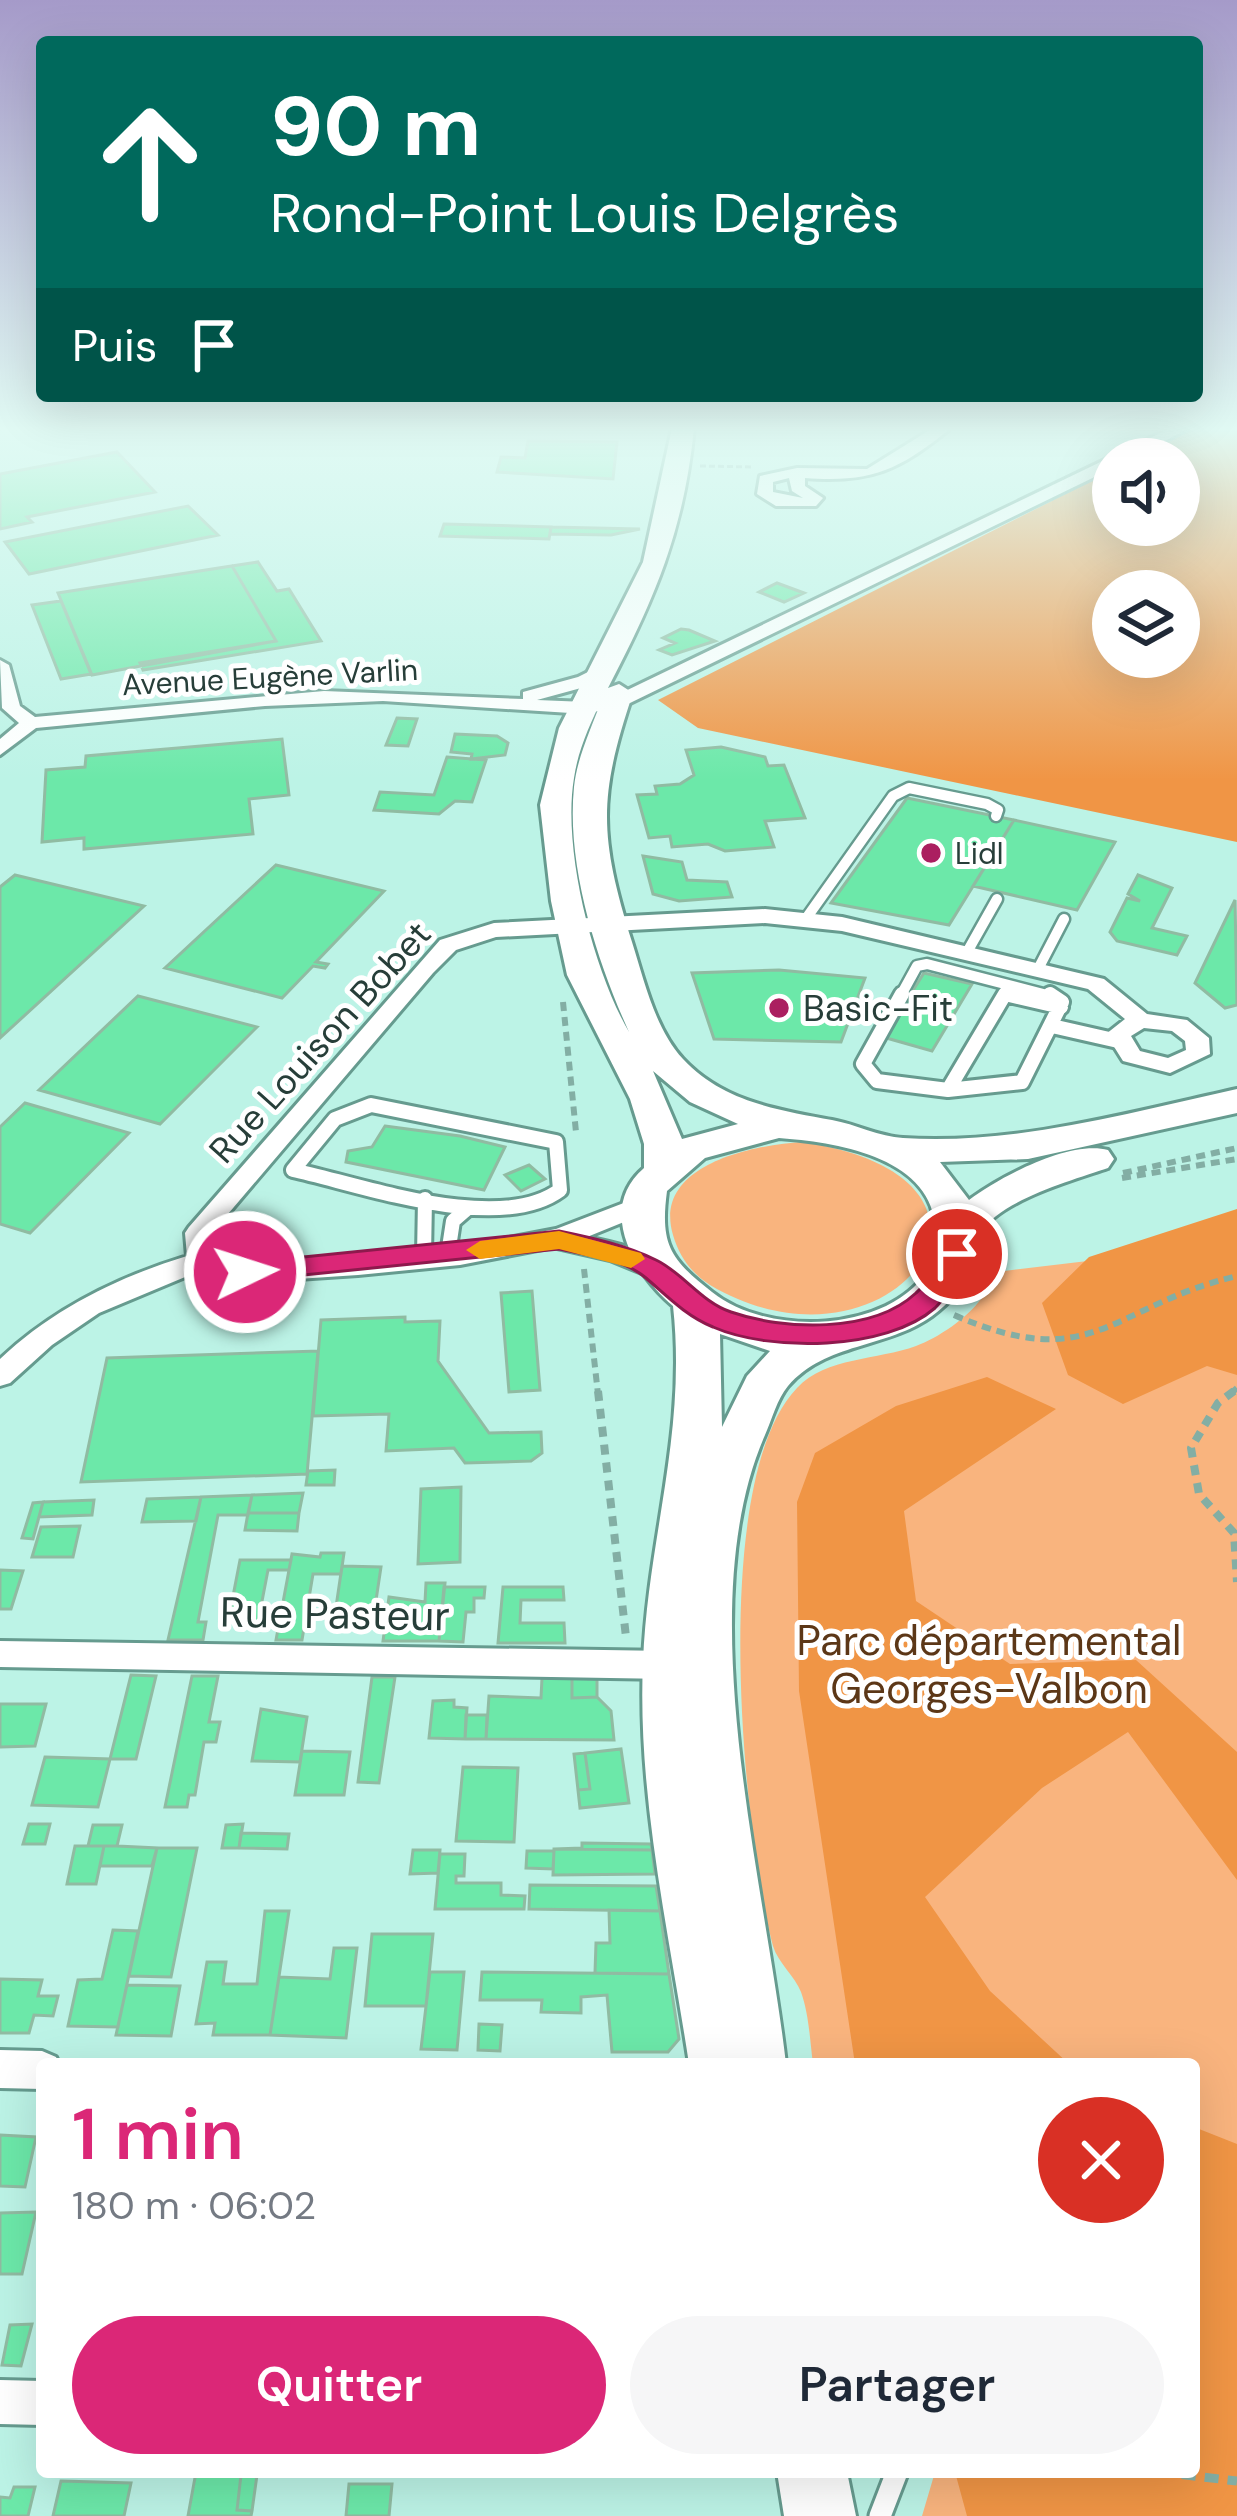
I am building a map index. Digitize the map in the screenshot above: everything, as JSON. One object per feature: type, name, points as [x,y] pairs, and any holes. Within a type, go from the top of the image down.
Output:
[{"type":"main road","points":[[661,545],[639,604],[602,670],[589,794],[593,923],[589,988],[656,1113],[664,1168]]},
{"type":"main road","points":[[639,604],[629,664],[572,740],[556,804],[593,923],[615,953],[639,1022],[666,1063],[700,1093],[778,1126],[840,1132],[893,1150],[938,1185],[958,1229],[952,1266],[927,1300],[863,1330],[816,1337],[754,1330],[694,1306],[654,1269],[640,1237],[641,1205],[664,1168],[712,1140],[778,1126]]},
{"type":"main road","points":[[893,1150],[1028,1147],[1237,1101]]},
{"type":"main road","points":[[958,1229],[996,1197],[1049,1171],[1237,1127]]},
{"type":"main road","points":[[694,1306],[705,1367],[649,1665],[676,1786],[718,2058]]},
{"type":"main road","points":[[756,2058],[724,1834],[710,1688],[712,1528],[735,1444],[765,1382],[816,1337]]},
{"type":"main road","points":[[813,2478],[820,2516]]},
{"type":"street","points":[[484,703],[597,703],[934,545]]},
{"type":"street","points":[[0,665],[11,708],[31,723],[0,749]]},
{"type":"street","points":[[520,697],[562,689],[602,670]]},
{"type":"street","points":[[414,697],[597,703]]},
{"type":"street","name":"Avenue Eugène Varlin","points":[[31,723],[298,700],[414,697],[546,715],[572,740]]},
{"type":"street","name":"Rue Louison Bobet","points":[[201,1261],[198,1233],[448,945],[494,930],[765,916],[842,924],[1096,984],[1140,1020],[1166,1021],[1189,1031],[1198,1054],[1182,1064],[1156,1066],[1131,1057],[1118,1041]]},
{"type":"street","points":[[1118,1041],[1123,1028],[1140,1020]]},
{"type":"street","points":[[0,1376],[39,1335],[98,1302],[201,1261],[266,1272],[569,1242],[641,1205]]},
{"type":"street","points":[[569,1242],[654,1269]]},
{"type":"street","name":"Rue Pasteur","points":[[0,1654],[649,1665]]},
{"type":"street","points":[[0,2069],[36,2070]]},
{"type":"street","points":[[0,2402],[36,2403]]},
{"type":"lane","points":[[805,920],[893,796],[909,788],[987,804],[998,810],[996,816]]},
{"type":"lane","points":[[965,954],[997,899]]},
{"type":"lane","points":[[1037,971],[1064,920]]},
{"type":"lane","points":[[917,966],[1051,994],[1060,1007],[1022,1082],[948,1090],[877,1081],[863,1064],[917,966]]},
{"type":"lane","points":[[948,1090],[1006,994],[1060,1007]]},
{"type":"lane","points":[[1052,1026],[1118,1041]]},
{"type":"lane","points":[[371,1105],[556,1142],[560,1190],[547,1202],[468,1208],[293,1170],[335,1119],[371,1105]]},
{"type":"lane","points":[[425,1198],[436,1255]]},
{"type":"lane","points":[[436,1255],[453,1221],[468,1208]]},
{"type":"lane","points":[[880,2516],[895,2478]]},
{"type":"path","points":[[561,980],[576,1138]]},
{"type":"path","points":[[1237,1148],[1121,1176],[1237,1159]]},
{"type":"path","points":[[569,1242],[649,1665]]},
{"type":"path","points":[[947,1311],[1010,1340],[1054,1345],[1103,1332],[1216,1280],[1237,1276]]},
{"type":"path","points":[[1237,1388],[1218,1403],[1191,1448],[1199,1494],[1236,1532],[1237,1582]]},
{"type":"path","points":[[1185,2478],[1237,2481]]},
{"type":"green space","points":[[964,545],[1237,545],[1237,842],[698,728],[658,700]]},
{"type":"green space","points":[[802,1142],[877,1163],[919,1195],[930,1231],[917,1267],[884,1296],[835,1313],[776,1311],[710,1285],[679,1250],[671,1211],[678,1191],[692,1175],[735,1154]]},
{"type":"green space","points":[[1237,1209],[1237,1375],[1207,1366],[1123,1404],[1068,1375],[1042,1303],[1089,1257]]},
{"type":"green space","name":"Parc départemental Georges-Valbon","points":[[1237,1220],[1237,2516],[922,2516],[933,2478],[1200,2478],[1200,2058],[812,2058],[801,1992],[773,1946],[751,1822],[740,1657],[752,1497],[769,1433],[797,1388],[809,1378],[837,1365],[901,1351],[933,1338],[968,1313],[1004,1271],[1096,1260]]},
{"type":"green space","points":[[987,1377],[1056,1409],[904,1511],[916,1601],[1010,1664],[1136,1660],[1237,1752],[1237,1880],[1128,1732],[1042,1788],[925,1897],[990,1991],[1063,2058],[854,2058],[799,1691],[797,1502],[815,1453],[896,1406]]},
{"type":"green space","points":[[1200,2129],[1237,2144],[1237,2516],[967,2516],[957,2478],[1200,2478]]},
{"type":"building","points":[[8,545],[168,545],[29,574]]},
{"type":"building","points":[[258,562],[277,591],[289,589],[321,641],[143,670],[140,663],[276,641],[232,566]]},
{"type":"building","points":[[232,566],[276,641],[92,675],[58,593]]},
{"type":"building","points":[[777,583],[804,593],[784,602],[759,592]]},
{"type":"building","points":[[61,601],[91,674],[61,679],[32,605]]},
{"type":"building","points":[[681,629],[715,641],[672,655],[659,650],[675,643],[663,638]]},
{"type":"building","points":[[397,718],[417,719],[408,746],[386,745]]},
{"type":"building","points":[[455,734],[497,736],[508,743],[505,755],[471,759],[472,754],[451,752]]},
{"type":"building","points":[[282,739],[289,795],[249,799],[253,834],[84,849],[84,838],[42,842],[46,770],[85,767],[86,756]]},
{"type":"building","points":[[721,747],[765,757],[768,766],[784,765],[805,818],[765,821],[774,847],[725,851],[708,844],[672,847],[670,836],[649,838],[637,795],[657,794],[655,786],[680,784],[694,775],[686,750]]},
{"type":"building","points":[[447,757],[486,760],[472,802],[455,801],[439,814],[374,810],[380,792],[434,795]]},
{"type":"building","name":"Lidl","points":[[907,798],[1014,820],[949,925],[831,903]]},
{"type":"building","points":[[1014,820],[1115,842],[1077,910],[973,886]]},
{"type":"building","points":[[643,856],[682,862],[687,880],[727,882],[732,897],[679,901],[653,894]]},
{"type":"building","points":[[276,865],[384,891],[316,962],[328,964],[325,968],[313,966],[282,998],[165,968]]},
{"type":"building","points":[[15,875],[144,906],[0,1038],[0,887]]},
{"type":"building","points":[[1138,875],[1172,888],[1152,928],[1187,936],[1177,955],[1117,941],[1110,932],[1127,898],[1140,901],[1128,894]]},
{"type":"building","points":[[1235,900],[1237,1005],[1225,1008],[1195,983]]},
{"type":"building","name":"Basic-Fit","points":[[779,970],[865,978],[841,1042],[714,1039],[692,973]]},
{"type":"building","points":[[924,973],[972,984],[932,1051],[883,1037]]},
{"type":"building","points":[[138,996],[257,1027],[160,1124],[39,1090]]},
{"type":"building","points":[[25,1103],[129,1133],[30,1233],[0,1224],[0,1127]]},
{"type":"building","points":[[385,1126],[505,1147],[484,1190],[346,1162],[348,1151],[372,1147]]},
{"type":"building","points":[[529,1165],[545,1179],[521,1191],[505,1175]]},
{"type":"building","points":[[532,1291],[540,1390],[509,1392],[501,1293]]},
{"type":"building","points":[[405,1317],[405,1322],[440,1321],[438,1361],[489,1433],[541,1432],[542,1453],[531,1461],[465,1463],[454,1448],[386,1451],[389,1414],[313,1416],[321,1320]]},
{"type":"building","points":[[318,1351],[307,1474],[81,1482],[107,1358]]},
{"type":"building","points":[[335,1470],[334,1485],[306,1485],[308,1471]]},
{"type":"building","points":[[461,1487],[460,1562],[418,1564],[421,1489]]},
{"type":"building","points":[[303,1493],[299,1513],[248,1513],[252,1495]]},
{"type":"building","points":[[252,1495],[248,1515],[218,1515],[198,1622],[206,1622],[203,1640],[168,1640],[201,1497]]},
{"type":"building","points":[[201,1497],[196,1521],[142,1522],[147,1499]]},
{"type":"building","points":[[94,1500],[92,1515],[39,1517],[43,1502]]},
{"type":"building","points":[[43,1502],[33,1539],[22,1538],[33,1503]]},
{"type":"building","points":[[248,1513],[299,1513],[297,1531],[245,1530]]},
{"type":"building","points":[[80,1526],[73,1557],[32,1557],[41,1527]]},
{"type":"building","points":[[321,1553],[344,1553],[341,1574],[313,1574],[302,1640],[276,1640],[292,1554],[320,1557]]},
{"type":"building","points":[[240,1560],[291,1560],[289,1570],[268,1570],[258,1622],[228,1622]]},
{"type":"building","points":[[342,1566],[381,1567],[375,1607],[336,1607]]},
{"type":"building","points":[[0,1570],[23,1571],[11,1609],[0,1609]]},
{"type":"building","points":[[426,1583],[445,1583],[439,1641],[383,1641],[389,1597],[425,1602]]},
{"type":"building","points":[[444,1587],[485,1587],[484,1598],[474,1598],[474,1612],[466,1612],[463,1642],[439,1641]]},
{"type":"building","points":[[503,1587],[563,1587],[564,1600],[521,1600],[520,1623],[564,1623],[565,1643],[498,1643]]},
{"type":"building","points":[[131,1675],[156,1676],[136,1759],[110,1759]]},
{"type":"building","points":[[192,1676],[218,1676],[209,1722],[220,1722],[216,1742],[204,1742],[195,1795],[189,1795],[187,1807],[165,1807]]},
{"type":"building","points":[[372,1677],[395,1677],[379,1783],[358,1782]]},
{"type":"building","points":[[542,1678],[572,1678],[572,1698],[597,1697],[611,1711],[614,1740],[486,1739],[489,1696],[541,1698]]},
{"type":"building","points":[[572,1678],[597,1679],[597,1697],[572,1698]]},
{"type":"building","points":[[454,1700],[454,1707],[467,1708],[465,1739],[429,1738],[433,1701]]},
{"type":"building","points":[[0,1704],[46,1704],[35,1746],[0,1747]]},
{"type":"building","points":[[261,1709],[307,1717],[300,1762],[252,1761]]},
{"type":"building","points":[[466,1715],[487,1715],[486,1739],[465,1739]]},
{"type":"building","points":[[621,1749],[629,1803],[580,1808],[578,1790],[590,1789],[585,1753]]},
{"type":"building","points":[[302,1751],[350,1752],[344,1795],[295,1795]]},
{"type":"building","points":[[585,1753],[590,1789],[578,1790],[574,1754]]},
{"type":"building","points":[[45,1757],[110,1759],[98,1807],[32,1805]]},
{"type":"building","points":[[463,1767],[518,1768],[514,1842],[456,1841]]},
{"type":"building","points":[[29,1824],[50,1824],[45,1844],[23,1844]]},
{"type":"building","points":[[243,1824],[239,1848],[222,1848],[226,1825]]},
{"type":"building","points":[[93,1825],[122,1825],[117,1846],[88,1846]]},
{"type":"building","points":[[241,1833],[289,1834],[287,1849],[239,1848]]},
{"type":"building","points":[[582,1843],[651,1844],[652,1850],[554,1849],[582,1848]]},
{"type":"building","points":[[75,1846],[104,1846],[96,1884],[67,1884]]},
{"type":"building","points":[[104,1846],[157,1848],[152,1866],[100,1866]]},
{"type":"building","points":[[157,1848],[197,1848],[171,1977],[129,1976]]},
{"type":"building","points":[[554,1849],[652,1850],[655,1874],[553,1875]]},
{"type":"building","points":[[413,1850],[440,1850],[438,1873],[410,1874]]},
{"type":"building","points":[[527,1851],[554,1851],[553,1869],[526,1868]]},
{"type":"building","points":[[440,1854],[465,1854],[464,1876],[456,1876],[456,1883],[501,1883],[501,1895],[525,1896],[524,1909],[435,1909]]},
{"type":"building","points":[[530,1885],[656,1886],[660,1911],[529,1909]]},
{"type":"building","points":[[609,1910],[660,1911],[669,1974],[595,1973],[596,1943],[610,1943]]},
{"type":"building","points":[[265,1911],[289,1911],[270,2035],[213,2035],[215,2023],[196,2024],[207,1962],[226,1962],[223,1984],[257,1984]]},
{"type":"building","points":[[113,1930],[138,1931],[118,2027],[68,2026],[78,1980],[102,1979]]},
{"type":"building","points":[[372,1934],[433,1934],[426,2006],[365,2006]]},
{"type":"building","points":[[334,1948],[357,1948],[346,2038],[270,2035],[279,1977],[330,1979]]},
{"type":"building","points":[[430,1972],[464,1972],[457,2050],[421,2049]]},
{"type":"building","points":[[482,1972],[669,1974],[679,2039],[668,2052],[612,2052],[607,1995],[581,1997],[581,2013],[541,2012],[542,2000],[480,2000]]},
{"type":"building","points":[[0,1979],[42,1980],[38,1996],[58,1996],[53,2016],[34,2015],[29,2033],[0,2033]]},
{"type":"building","points":[[127,1985],[180,1986],[171,2036],[116,2035]]},
{"type":"building","points":[[479,2024],[502,2025],[500,2051],[478,2050]]},
{"type":"building","points":[[0,2135],[36,2137],[25,2187],[0,2186]]},
{"type":"building","points":[[36,2212],[22,2274],[0,2274],[0,2213]]},
{"type":"building","points":[[32,2324],[21,2366],[2,2365],[10,2325]]},
{"type":"building","points":[[195,2478],[241,2478],[237,2510],[252,2511],[251,2516],[188,2516]]},
{"type":"building","points":[[241,2478],[257,2478],[252,2511],[237,2510]]},
{"type":"building","points":[[61,2481],[131,2483],[124,2516],[53,2516]]},
{"type":"building","points":[[349,2484],[392,2484],[389,2516],[346,2516]]},
{"type":"building","points":[[14,2487],[35,2487],[28,2516],[0,2516],[0,2497],[10,2498]]},
{"type":"slow traffic","points":[[480,1250],[559,1240],[631,1259]]},
{"type":"place","name":"Lidl","points":[[931,853]]},
{"type":"place","name":"Basic-Fit","points":[[779,1008]]},
{"type":"route","points":[[245,1272],[559,1240],[617,1253],[654,1269],[671,1289],[722,1320],[754,1330],[816,1337],[863,1330],[898,1318],[927,1300],[946,1278],[957,1254]]}]
